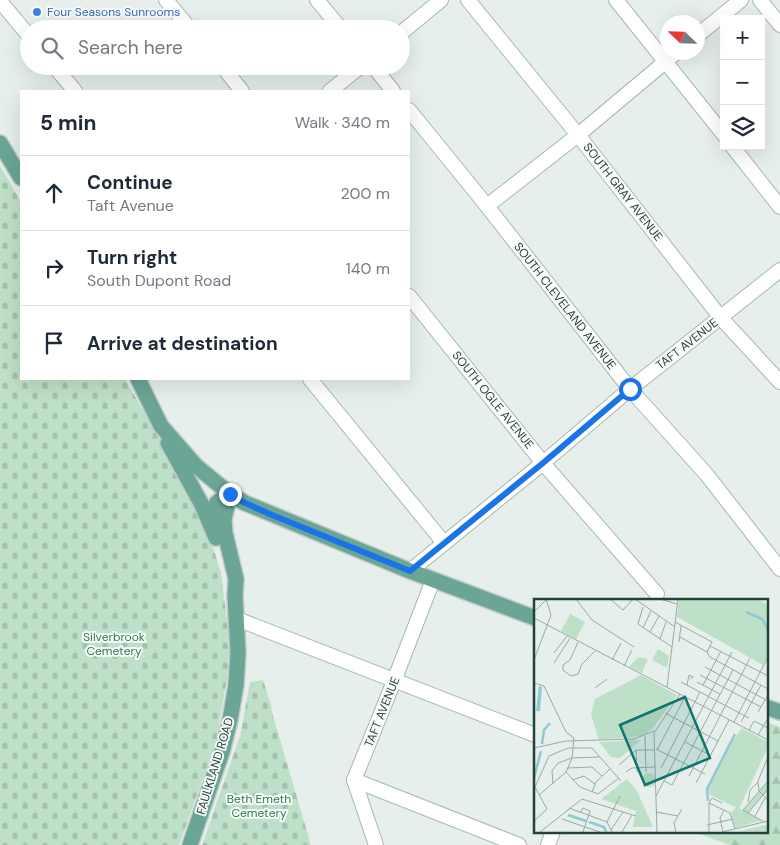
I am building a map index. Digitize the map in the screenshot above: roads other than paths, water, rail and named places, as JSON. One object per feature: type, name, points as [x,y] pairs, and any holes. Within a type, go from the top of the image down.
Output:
[{"type":"main road","points":[[0,143],[20,176]]},
{"type":"main road","points":[[138,380],[162,431],[202,505],[216,538]]},
{"type":"main road","points":[[161,426],[196,466],[230,494],[245,503],[410,571],[534,618]]},
{"type":"main road","name":"FAULKLAND ROAD","points":[[230,494],[214,504],[212,513],[213,527],[227,578],[235,596]]},
{"type":"main road","name":"FAULKLAND ROAD","points":[[190,845],[219,761],[230,720],[236,685],[238,653],[236,579],[225,534],[224,519],[230,494]]},
{"type":"main road","points":[[768,708],[780,712]]},
{"type":"street","points":[[166,0],[183,20]]},
{"type":"street","points":[[317,0],[334,20]]},
{"type":"street","points":[[410,26],[441,0]]},
{"type":"street","name":"SOUTH GRAY AVENUE","points":[[468,0],[578,135],[721,318],[780,382]]},
{"type":"street","points":[[616,0],[660,46]]},
{"type":"street","points":[[705,29],[740,0]]},
{"type":"street","points":[[760,0],[780,25]]},
{"type":"street","points":[[0,1],[20,25]]},
{"type":"street","points":[[487,206],[578,135],[667,60]]},
{"type":"street","points":[[673,60],[720,130]]},
{"type":"street","points":[[61,75],[73,90]]},
{"type":"street","points":[[229,75],[241,90]]},
{"type":"street","points":[[331,90],[350,75]]},
{"type":"street","points":[[380,75],[392,90]]},
{"type":"street","name":"SOUTH CLEVELAND AVENUE","points":[[410,111],[487,206],[630,389],[707,476],[780,569]]},
{"type":"street","points":[[735,150],[780,207]]},
{"type":"street","name":"TAFT AVENUE","points":[[410,571],[543,463],[630,389],[780,270]]},
{"type":"street","name":"SOUTH OGLE AVENUE","points":[[410,297],[543,463],[657,594]]},
{"type":"street","points":[[311,380],[444,543]]},
{"type":"street","name":"TAFT AVENUE","points":[[354,780],[433,580]]},
{"type":"street","points":[[237,619],[534,735]]},
{"type":"street","points":[[354,780],[376,845]]},
{"type":"street","points":[[354,780],[519,845]]},
{"type":"street","points":[[548,845],[553,832]]},
{"type":"place","name":"Four Seasons Sunrooms","points":[[37,12]]},
{"type":"park label","name":"Silverbrook Cemetery","points":[[114,644]]},
{"type":"park label","name":"Beth Emeth Cemetery","points":[[259,806]]}]
